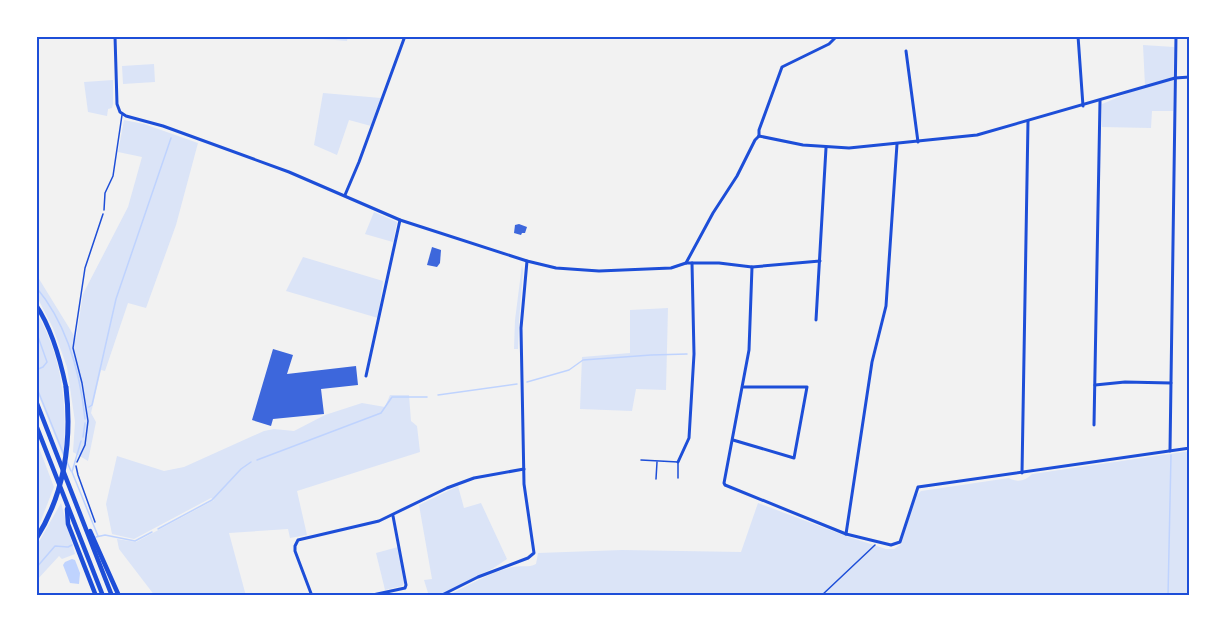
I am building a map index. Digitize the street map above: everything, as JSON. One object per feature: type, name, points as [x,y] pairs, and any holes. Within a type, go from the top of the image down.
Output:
[{"type":"highway","points":[[36,539],[49,515],[62,481],[69,427],[66,387]]},
{"type":"main road","points":[[36,304],[50,331],[62,365],[66,387]]},
{"type":"main road","points":[[36,401],[112,596]]},
{"type":"main road","points":[[36,425],[103,596]]},
{"type":"main road","points":[[65,500],[68,524],[96,596]]},
{"type":"main road","points":[[78,507],[119,596]]},
{"type":"street","points":[[115,36],[117,104],[122,114],[224,148],[345,195],[400,220],[526,261],[556,268],[599,272],[671,268],[686,263],[719,263],[752,267],[820,261]]},
{"type":"street","points":[[345,195],[405,36]]},
{"type":"street","points":[[686,263],[712,213],[737,176],[759,136],[759,130],[782,67],[829,44],[837,36]]},
{"type":"street","points":[[1078,36],[1083,106]]},
{"type":"street","points":[[1170,452],[1176,36]]},
{"type":"street","points":[[906,51],[918,142]]},
{"type":"street","points":[[759,136],[826,148],[849,148],[977,135],[1175,78],[1190,77]]},
{"type":"street","points":[[1094,425],[1100,101]]},
{"type":"street","points":[[1022,473],[1028,122]]},
{"type":"street","points":[[846,534],[872,362],[886,306],[897,144]]},
{"type":"street","points":[[816,320],[826,148]]},
{"type":"street","points":[[366,376],[400,220]]},
{"type":"street","points":[[440,596],[478,577],[532,556],[534,553],[524,484],[521,328],[526,261]]},
{"type":"street","points":[[678,462],[689,438],[694,354],[692,263]]},
{"type":"street","points":[[752,267],[751,335],[725,486],[846,534],[891,545],[900,542],[918,487],[1190,448]]},
{"type":"street","points":[[1095,385],[1125,382],[1171,383]]},
{"type":"street","points":[[732,440],[794,458],[807,387],[743,387]]},
{"type":"street","points":[[312,596],[295,550],[296,542],[301,539],[347,530],[393,516],[428,497],[474,478],[524,469]]},
{"type":"street","points":[[368,596],[405,588],[406,585],[393,516]]},
{"type":"lane","points":[[104,210],[105,193],[112,176],[122,114]]},
{"type":"lane","points":[[641,460],[678,462],[678,478]]},
{"type":"lane","points":[[656,479],[657,461]]},
{"type":"lane","points":[[76,466],[95,522]]},
{"type":"path","points":[[76,466],[85,445],[88,421],[73,348],[86,268],[104,210]]},
{"type":"path","points":[[821,596],[878,542]]},
{"type":"shaded area","points":[[287,36],[348,36],[347,41]]},
{"type":"shaded area","points":[[1143,45],[1174,47],[1173,111],[1152,111],[1151,128],[1102,127],[1102,104],[1145,86]]},
{"type":"shaded area","points":[[154,64],[155,82],[123,84],[122,66]]},
{"type":"shaded area","points":[[113,80],[113,104],[112,108],[108,109],[107,116],[88,112],[84,82]]},
{"type":"shaded area","points":[[323,93],[381,98],[371,126],[349,120],[337,155],[314,145]]},
{"type":"shaded area","points":[[124,120],[144,124],[198,143],[176,225],[146,308],[128,303],[105,371],[101,370],[91,413],[96,422],[88,461],[73,452],[75,422],[67,367],[53,328],[36,295],[36,274],[76,339],[83,294],[128,207],[142,157],[118,152]]},
{"type":"shaded area","points":[[374,212],[397,222],[393,242],[365,234]]},
{"type":"shaded area","points":[[303,257],[383,281],[378,318],[286,291]]},
{"type":"shaded area","points":[[522,265],[518,349],[514,349],[515,320]]},
{"type":"shaded area","points":[[668,308],[666,390],[636,389],[632,411],[580,409],[582,357],[630,353],[630,310]]},
{"type":"shaded area","points":[[36,312],[52,346],[61,382],[65,419],[63,456],[36,389]]},
{"type":"shaded area","points":[[390,395],[409,395],[411,421],[417,426],[420,452],[297,491],[307,535],[290,538],[288,529],[229,533],[246,596],[155,596],[119,549],[117,539],[136,542],[214,500],[211,498],[134,539],[112,534],[106,504],[117,456],[164,471],[184,467],[264,431],[274,429],[294,431],[325,415],[362,403],[385,407]]},
{"type":"shaded area","points":[[36,440],[54,487],[36,533]]},
{"type":"shaded area","points":[[1190,451],[1190,596],[447,596],[497,572],[536,564],[538,553],[622,550],[741,552],[758,503],[846,536],[886,549],[894,549],[901,544],[916,496],[921,491],[1009,478],[1021,481],[1032,474]]},
{"type":"shaded area","points":[[458,486],[464,508],[481,503],[507,559],[492,569],[437,596],[429,596],[424,580],[432,579],[419,505]]},
{"type":"shaded area","points":[[61,503],[75,554],[62,559],[59,556],[36,581],[36,547]]},
{"type":"shaded area","points":[[398,547],[405,582],[402,586],[385,590],[376,553]]},
{"type":"water","points":[[72,559],[75,560],[80,573],[79,584],[70,583],[63,565]]},
{"type":"building","points":[[515,225],[527,227],[525,233],[521,235],[514,233]]},
{"type":"building","points":[[432,247],[441,250],[440,263],[437,267],[427,265]]},
{"type":"building","points":[[273,349],[293,355],[287,374],[356,366],[358,385],[321,389],[324,414],[273,419],[271,426],[252,420]]},
{"type":"waterway","points":[[89,407],[92,405],[116,299],[171,138]]},
{"type":"waterway","points":[[36,287],[47,301],[64,332],[80,383],[85,419]]},
{"type":"waterway","points":[[36,331],[47,362],[36,370]]},
{"type":"waterway","points":[[527,382],[569,370],[583,360],[687,354]]},
{"type":"waterway","points":[[438,395],[517,384]]},
{"type":"waterway","points":[[36,386],[64,455]]},
{"type":"waterway","points":[[257,460],[381,413],[392,397],[427,397]]},
{"type":"waterway","points":[[83,437],[85,423]]},
{"type":"waterway","points":[[81,441],[72,472],[98,536]]},
{"type":"waterway","points":[[1168,596],[1171,455]]},
{"type":"waterway","points":[[67,462],[71,471]]},
{"type":"waterway","points":[[158,529],[212,500],[241,469],[251,462]]},
{"type":"waterway","points":[[96,537],[105,535],[135,541],[152,532]]},
{"type":"waterway","points":[[36,568],[55,546],[72,545]]}]
